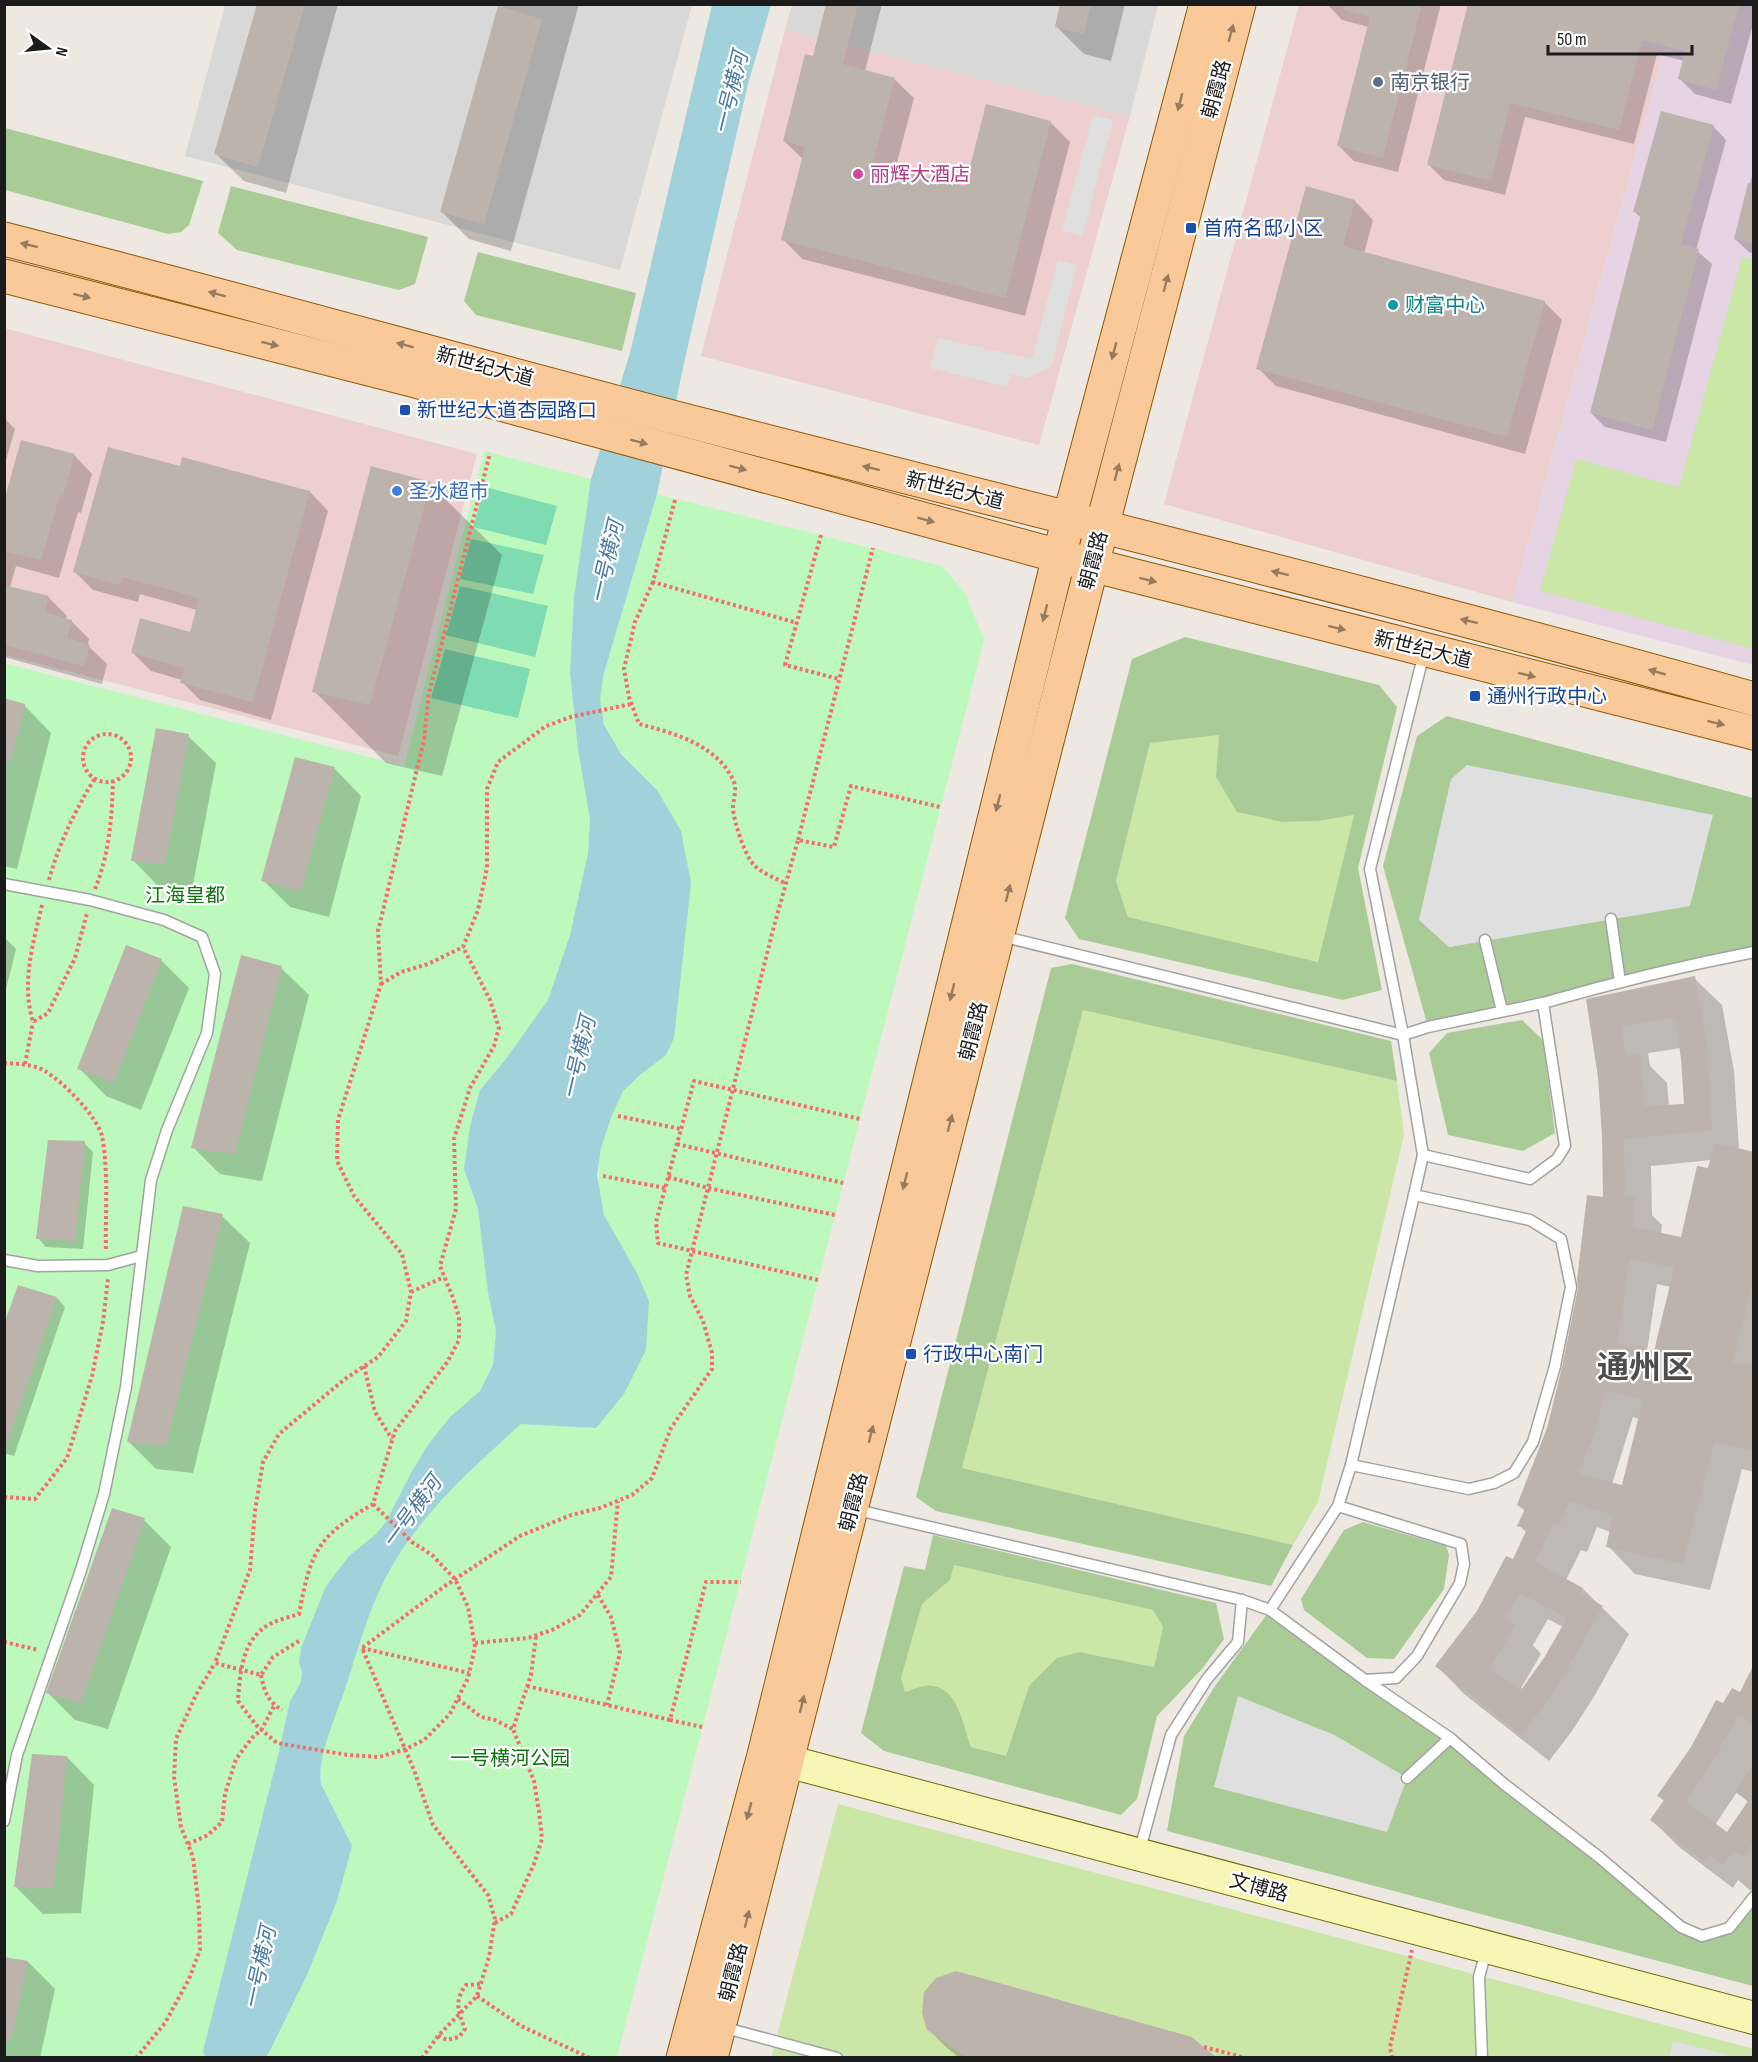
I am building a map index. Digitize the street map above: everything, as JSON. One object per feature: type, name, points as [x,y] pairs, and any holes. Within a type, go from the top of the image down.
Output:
[{"type":"main road","name":"朝霞路","points":[[711,2058],[776,1758],[1059,556],[1206,4]]},
{"type":"main road","name":"朝霞路","points":[[684,2058],[852,1508],[1092,565],[1239,4]]},
{"type":"main road","name":"新世纪大道","points":[[4,238],[604,398],[686,437],[1059,556],[1754,733]]},
{"type":"main road","name":"新世纪大道","points":[[4,276],[401,377],[596,430],[686,437],[1070,520],[1546,641],[1754,699]]},
{"type":"street","name":"文博路","points":[[776,1758],[1754,2018]]},
{"type":"lane","points":[[1270,1610],[1338,1506],[1352,1465],[1423,1155],[1403,1035],[1370,869],[1425,650]]},
{"type":"lane","points":[[4,884],[90,900],[164,920],[202,937],[215,974],[207,1033],[167,1130],[151,1180],[126,1387],[104,1494],[81,1570],[17,1755],[4,1821]]},
{"type":"lane","points":[[1611,919],[1620,982]]},
{"type":"lane","points":[[998,935],[1403,1035],[1428,1027],[1543,1003],[1700,962],[1754,952]]},
{"type":"lane","points":[[1485,940],[1502,1011]]},
{"type":"lane","points":[[1423,1155],[1530,1179],[1557,1158],[1565,1146],[1543,1003]]},
{"type":"lane","points":[[1352,1465],[1469,1489],[1494,1483],[1514,1473],[1533,1442],[1555,1366],[1571,1287],[1561,1239],[1530,1220],[1414,1195]]},
{"type":"lane","points":[[4,1260],[38,1266],[108,1265],[141,1256]]},
{"type":"lane","points":[[1338,1506],[1461,1544],[1464,1564],[1460,1583],[1417,1656],[1396,1678],[1365,1680]]},
{"type":"lane","points":[[852,1508],[1242,1600],[1270,1610],[1365,1680],[1450,1738],[1504,1785],[1599,1857],[1680,1927],[1702,1936],[1729,1928],[1754,1897]]},
{"type":"lane","points":[[1138,1855],[1171,1735],[1208,1679],[1238,1642],[1242,1600]]},
{"type":"lane","points":[[1407,1778],[1450,1738]]},
{"type":"lane","points":[[1482,2058],[1479,1977],[1487,1947]]},
{"type":"lane","points":[[694,2020],[837,2058]]},
{"type":"path","points":[[136,2058],[165,2023],[189,1979],[200,1950],[199,1909],[193,1857],[181,1827],[174,1777],[176,1739],[196,1695],[215,1663],[250,1570],[255,1511],[263,1462],[279,1434],[345,1378],[378,1357],[406,1322],[411,1292],[402,1254],[354,1196],[337,1161],[338,1120],[381,984],[378,931],[424,740],[429,693],[490,453]]},
{"type":"path","points":[[675,500],[653,582],[635,622],[624,669],[632,704],[639,724],[671,732],[701,746],[726,768],[735,784],[733,810],[743,846],[754,865],[786,884]]},
{"type":"path","points":[[821,535],[785,666],[839,679]]},
{"type":"path","points":[[362,1648],[455,1579],[520,1536],[571,1515],[632,1496],[652,1478],[671,1428],[712,1369],[712,1353],[703,1321],[690,1296],[686,1275],[873,548]]},
{"type":"path","points":[[653,582],[797,623]]},
{"type":"path","points":[[381,984],[401,972],[428,964],[463,947],[478,910],[487,868],[487,789],[498,762],[546,726],[571,717],[632,704]]},
{"type":"path","points":[[111,734],[119,737],[129,749],[131,757],[126,772],[113,781],[106,782],[94,778],[84,766],[85,750],[95,737],[111,734]]},
{"type":"path","points":[[798,840],[834,847],[851,786],[940,807]]},
{"type":"path","points":[[373,1504],[412,1542],[432,1555],[455,1579],[468,1606],[476,1647],[469,1672],[450,1714],[424,1740],[406,1749],[379,1757],[278,1743],[262,1729],[238,1701],[240,1669],[250,1640],[270,1623],[299,1614],[310,1561],[322,1542],[342,1521],[373,1504],[395,1431],[448,1361],[459,1340],[459,1317],[440,1266],[456,1209],[454,1139],[471,1088],[494,1046],[499,1028],[490,1000],[463,947]]},
{"type":"path","points":[[25,1064],[33,1022]]},
{"type":"path","points":[[4,1063],[25,1064],[44,1071],[69,1090],[84,1107],[101,1133],[106,1172],[108,1265],[103,1323],[92,1376],[67,1458],[35,1499],[4,1497]]},
{"type":"path","points":[[818,1280],[658,1243],[656,1222],[694,1081],[860,1119]]},
{"type":"path","points":[[618,1116],[681,1129]]},
{"type":"path","points":[[677,1144],[843,1182]]},
{"type":"path","points":[[603,1176],[665,1188]]},
{"type":"path","points":[[668,1177],[708,1188],[835,1215]]},
{"type":"path","points":[[411,1292],[444,1277]]},
{"type":"path","points":[[364,1366],[375,1412],[392,1440]]},
{"type":"path","points":[[475,1643],[536,1636],[580,1616],[611,1577],[618,1501]]},
{"type":"path","points":[[670,1720],[706,1582],[741,1582]]},
{"type":"path","points":[[598,1595],[611,1617],[620,1653],[607,1705]]},
{"type":"path","points":[[495,1923],[511,1914],[534,1864],[542,1839],[534,1781],[513,1729],[527,1686],[536,1636]]},
{"type":"path","points":[[282,1710],[274,1706],[264,1692],[261,1675],[273,1658],[299,1641]]},
{"type":"path","points":[[4,1642],[52,1653]]},
{"type":"path","points":[[362,1648],[469,1672]]},
{"type":"path","points":[[362,1648],[406,1749],[433,1826],[488,1895],[495,1919],[489,1957],[477,1996],[438,2036],[422,2058]]},
{"type":"path","points":[[215,1663],[261,1675]]},
{"type":"path","points":[[527,1686],[702,1727]]},
{"type":"path","points":[[458,1699],[481,1717],[495,1720],[513,1729]]},
{"type":"path","points":[[188,1844],[208,1835],[222,1822],[225,1794],[236,1759],[262,1729],[274,1706]]},
{"type":"path","points":[[1392,2058],[1390,2047],[1417,1928]]},
{"type":"path","points":[[438,2036],[447,2040],[459,2037],[465,2029],[459,2014],[458,1996],[466,1985],[481,1984]]},
{"type":"path","points":[[477,1996],[521,2026],[590,2058]]},
{"type":"path","points":[[1204,2047],[1246,2058]]},
{"type":"shaded area","points":[[225,5],[692,5],[620,270],[185,156]]},
{"type":"shaded area","points":[[792,5],[1158,5],[1130,116],[785,30]]},
{"type":"shaded area","points":[[1299,5],[1483,5],[1664,51],[1512,602],[1164,504]]},
{"type":"shaded area","points":[[1483,5],[1753,5],[1753,665],[1512,602],[1664,52]]},
{"type":"shaded area","points":[[785,30],[1130,116],[1039,445],[701,356]]},
{"type":"shaded area","points":[[1093,115],[1113,120],[1082,236],[1062,230]]},
{"type":"shaded area","points":[[1058,260],[1077,265],[1051,367],[1027,378],[1011,374],[1007,387],[930,368],[938,338],[1032,359]]},
{"type":"shaded area","points":[[4,328],[477,454],[398,756],[5,655]]},
{"type":"shaded area","points":[[1467,765],[1713,815],[1690,906],[1449,947],[1419,920],[1451,779]]},
{"type":"shaded area","points":[[1238,1696],[1334,1735],[1407,1778],[1387,1832],[1214,1787]]},
{"type":"shaded area","points":[[1673,2041],[1736,2057],[1669,2057]]},
{"type":"green space","points":[[5,128],[203,181],[189,225],[181,232],[168,234],[5,190]]},
{"type":"green space","points":[[231,186],[428,237],[415,284],[399,290],[237,250],[218,233]]},
{"type":"green space","points":[[478,252],[636,293],[622,351],[476,315],[464,301]]},
{"type":"green space","points":[[1742,257],[1754,260],[1753,649],[1540,591],[1576,459],[1679,487]]},
{"type":"green space","name":"江海皇都","points":[[484,451],[591,479],[574,597],[570,672],[578,750],[590,819],[588,853],[570,935],[548,1000],[505,1060],[480,1090],[470,1126],[464,1169],[478,1209],[488,1293],[496,1331],[493,1365],[480,1391],[450,1417],[411,1473],[386,1522],[376,1534],[349,1556],[299,1661],[302,1672],[301,1682],[290,1701],[203,2051],[205,2057],[5,2057],[4,663],[404,766]]},
{"type":"green space","points":[[485,487],[557,506],[546,545],[473,527]]},
{"type":"green space","name":"一号横河公园","points":[[657,494],[942,566],[965,593],[984,640],[617,2057],[267,2058],[307,1975],[337,1901],[352,1846],[321,1784],[320,1773],[332,1725],[379,1591],[399,1555],[429,1514],[464,1477],[521,1424],[597,1428],[637,1273],[605,1216],[601,1202],[599,1169],[604,1135],[615,1104],[625,1089],[640,1075],[657,790],[627,760],[610,737],[604,724],[600,696],[604,673]]},
{"type":"green space","points":[[471,539],[544,555],[533,594],[460,579]]},
{"type":"green space","points":[[460,586],[548,606],[535,657],[446,635]]},
{"type":"green space","points":[[1185,637],[1379,685],[1397,707],[1358,868],[1382,990],[1343,1000],[1079,939],[1065,918],[1132,659]],"holes":[[[1219,735],[1216,777],[1237,812],[1283,822],[1318,821],[1354,815],[1318,962],[1128,917],[1116,881],[1150,743]]]},
{"type":"green space","points":[[445,649],[530,669],[518,718],[431,698]]},
{"type":"green space","points":[[1447,716],[1753,798],[1753,954],[1428,1027],[1383,866],[1417,736]],"holes":[[[1419,919],[1485,940],[1450,947]]]},
{"type":"green space","points":[[1219,735],[1217,777],[1283,822],[1318,821],[1354,815],[1318,962],[1128,917],[1116,881],[1150,743]]},
{"type":"green space","points":[[1072,964],[1391,1041],[1397,1081],[1083,1010],[962,1468],[1293,1545],[1271,1586],[936,1511],[916,1497],[1051,968]]},
{"type":"green space","points":[[1083,1009],[1397,1081],[1404,1135],[1318,1502],[1293,1545],[962,1468]]},
{"type":"green space","points":[[1522,1020],[1543,1040],[1555,1133],[1523,1151],[1448,1135],[1429,1053],[1447,1033]]},
{"type":"green space","points":[[1363,1522],[1446,1546],[1449,1555],[1444,1589],[1394,1659],[1367,1658],[1304,1610],[1301,1599],[1344,1530]]},
{"type":"green space","points":[[933,1535],[1216,1603],[1224,1639],[1202,1669],[1157,1716],[1137,1799],[1121,1815],[884,1751],[861,1733],[904,1566],[925,1570]],"holes":[[[954,1565],[1153,1610],[1163,1627],[1154,1667],[1079,1652],[1057,1658],[1029,1686],[1006,1756],[971,1747],[959,1710],[949,1694],[942,1689],[926,1686],[905,1692],[901,1678],[922,1604],[950,1580]]]},
{"type":"green space","points":[[954,1565],[1153,1610],[1163,1627],[1154,1667],[1079,1652],[1029,1686],[1006,1756],[971,1747],[959,1713],[932,1685],[905,1692],[901,1678],[922,1604],[950,1580]]},
{"type":"green space","points":[[1270,1610],[1450,1738],[1681,1927],[1702,1936],[1729,1928],[1753,1897],[1753,1986],[1167,1831],[1184,1736],[1215,1686]],"holes":[[[1238,1697],[1334,1735],[1407,1778]]]},
{"type":"green space","points":[[838,1804],[1754,2049],[1753,2058],[771,2058]]},
{"type":"water","name":"一号横河","points":[[712,5],[771,5],[748,84],[684,363],[657,494],[604,673],[600,699],[604,725],[621,754],[657,790],[681,831],[691,883],[674,1038],[666,1055],[623,1091],[601,1148],[597,1175],[604,1215],[637,1273],[649,1301],[646,1350],[624,1394],[596,1428],[521,1424],[446,1495],[413,1534],[399,1555],[379,1591],[368,1619],[328,1738],[320,1773],[321,1784],[352,1846],[337,1901],[307,1975],[267,2057],[205,2057],[203,2051],[290,1701],[301,1682],[302,1672],[299,1662],[301,1648],[326,1586],[349,1556],[376,1534],[386,1522],[427,1446],[450,1417],[480,1391],[493,1365],[496,1331],[488,1293],[478,1209],[464,1169],[470,1126],[480,1090],[505,1060],[548,1000],[570,935],[588,853],[590,819],[578,750],[570,672],[574,597],[591,479],[630,353]]},
{"type":"building","points":[[257,4],[305,4],[258,167],[214,154]]},
{"type":"building","name":"丽辉大酒店","points":[[826,4],[858,4],[843,64],[895,78],[873,162],[965,186],[986,104],[1051,121],[1005,298],[781,240],[805,147],[783,141],[805,54],[813,56]]},
{"type":"building","points":[[1060,4],[1091,4],[1084,34],[1055,27]]},
{"type":"building","name":"南京银行","points":[[1344,4],[1422,4],[1383,158],[1337,146],[1370,17],[1343,10]]},
{"type":"building","points":[[1468,4],[1739,4],[1716,90],[1678,79],[1685,51],[1642,40],[1619,130],[1510,103],[1491,181],[1427,165]]},
{"type":"building","points":[[498,6],[542,19],[484,224],[440,212]]},
{"type":"building","points":[[1661,111],[1714,125],[1681,244],[1699,249],[1652,430],[1590,413],[1641,214],[1633,212]]},
{"type":"building","points":[[1748,183],[1754,184],[1754,244],[1734,239]]},
{"type":"building","points":[[1306,186],[1355,200],[1343,246],[1545,301],[1507,437],[1256,369]]},
{"type":"building","points":[[21,440],[75,454],[41,560],[4,551],[4,501]]},
{"type":"building","points":[[108,447],[180,466],[182,457],[310,491],[253,702],[180,683],[184,668],[131,653],[140,618],[190,632],[199,598],[122,577],[120,585],[73,572]]},
{"type":"building","points":[[371,466],[431,482],[370,705],[312,692]]},
{"type":"building","points":[[4,585],[49,596],[44,612],[72,620],[67,638],[90,645],[84,666],[4,645]]},
{"type":"building","points":[[4,698],[25,704],[10,763],[4,762]]},
{"type":"building","points":[[156,728],[189,734],[165,864],[131,861]]},
{"type":"building","points":[[295,757],[335,767],[301,891],[261,881]]},
{"type":"building","points":[[126,945],[162,959],[114,1083],[77,1069]]},
{"type":"building","points":[[241,955],[282,966],[235,1154],[191,1148]]},
{"type":"building","points":[[1695,976],[1707,1042],[1712,1130],[1624,1139],[1625,1197],[1635,1196],[1633,1227],[1681,1237],[1697,1166],[1708,1168],[1715,1143],[1754,1152],[1754,1278],[1733,1362],[1754,1366],[1754,1451],[1714,1442],[1683,1564],[1606,1547],[1613,1515],[1570,1501],[1559,1526],[1553,1523],[1535,1562],[1583,1588],[1580,1593],[1603,1606],[1568,1668],[1545,1704],[1521,1735],[1435,1666],[1477,1611],[1506,1556],[1513,1559],[1527,1529],[1517,1526],[1525,1509],[1517,1505],[1547,1428],[1562,1367],[1578,1288],[1587,1195],[1603,1197],[1598,1077],[1586,999]],"holes":[[[1675,1017],[1684,1104],[1645,1106],[1640,1054],[1626,1055],[1621,1026]],[[1630,1258],[1674,1268],[1654,1351],[1617,1343]],[[1606,1391],[1643,1399],[1622,1485],[1578,1474],[1593,1437]],[[1520,1593],[1567,1618],[1544,1658],[1521,1690],[1490,1669],[1515,1625],[1505,1619]]]},
{"type":"building","points":[[48,1140],[85,1141],[75,1241],[36,1239]]},
{"type":"building","points":[[183,1206],[223,1214],[166,1446],[127,1442]]},
{"type":"building","points":[[18,1285],[57,1297],[7,1443],[4,1443],[4,1324]]},
{"type":"building","points":[[112,1508],[145,1518],[81,1703],[46,1693]]},
{"type":"building","points":[[1754,1664],[1754,1724],[1738,1715],[1714,1759],[1686,1802],[1727,1832],[1748,1801],[1735,1792],[1754,1764],[1754,1841],[1744,1856],[1733,1851],[1723,1865],[1710,1854],[1705,1862],[1650,1820],[1664,1800],[1657,1796],[1691,1747],[1716,1700],[1723,1703],[1732,1688],[1740,1692]]},
{"type":"building","points":[[32,1754],[67,1756],[54,1887],[14,1887]]},
{"type":"building","points":[[4,1957],[28,1961],[11,2040],[4,2039]]},
{"type":"building","points":[[956,1971],[1192,2037],[1217,2058],[967,2058],[927,2030],[922,2013],[924,1992],[936,1978]]},
{"type":"place","name":"南京银行","points":[[1378,82]]},
{"type":"place","name":"丽辉大酒店","points":[[858,174]]},
{"type":"place","name":"首府名邸小区","points":[[1191,228]]},
{"type":"place","name":"财富中心","points":[[1393,305]]},
{"type":"place","name":"新世纪大道杏园路口","points":[[405,410]]},
{"type":"place","name":"圣水超市","points":[[397,491]]},
{"type":"place","name":"通州行政中心","points":[[1475,696]]},
{"type":"place","name":"行政中心南门","points":[[911,1354]]},
{"type":"district","name":"通州区","points":[[1645,1367]]}]
